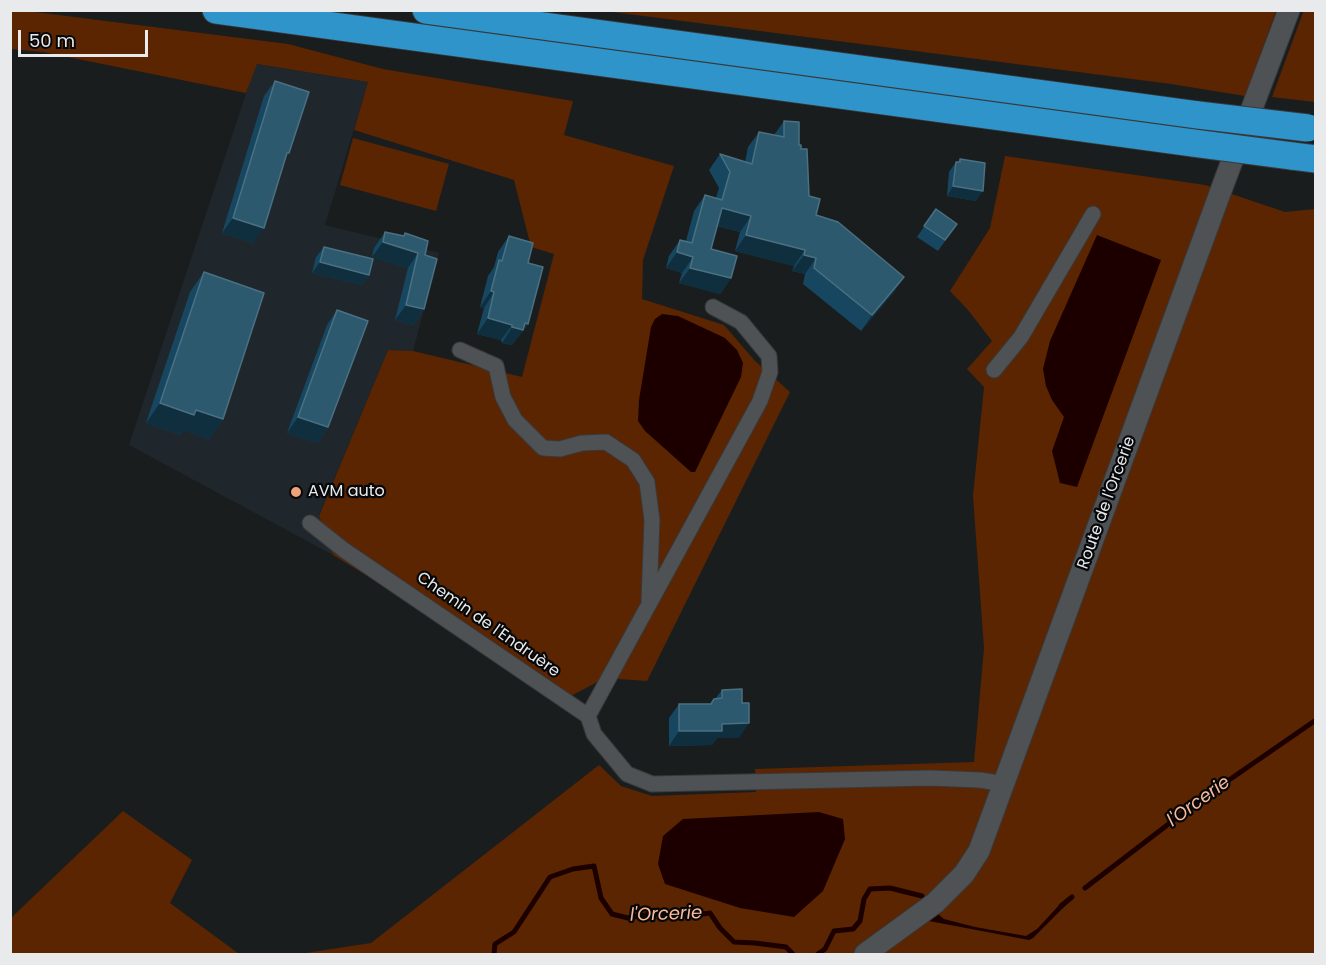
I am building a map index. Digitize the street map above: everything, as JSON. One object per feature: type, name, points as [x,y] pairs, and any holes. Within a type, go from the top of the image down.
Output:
[{"type":"highway","points":[[216,10],[1304,157]]},
{"type":"highway","points":[[426,10],[1312,129]]},
{"type":"street","name":"Route de l'Orcerie","points":[[866,954],[935,903],[964,874],[980,850],[1289,10]]},
{"type":"street","points":[[994,370],[1021,337],[1093,214]]},
{"type":"street","points":[[588,716],[760,401],[770,372],[769,356],[741,322],[713,307]]},
{"type":"street","points":[[460,350],[496,366],[503,397],[515,420],[543,448],[560,448],[582,442],[606,442],[633,460],[648,482],[652,520],[649,604]]},
{"type":"street","name":"Chemin de l'Endruère","points":[[310,523],[344,550],[588,716],[594,734],[627,774],[652,784],[930,778],[980,780],[1005,784]]},
{"type":"shaded area","points":[[11,10],[288,44],[383,69],[573,101],[564,135],[674,166],[643,260],[642,299],[724,325],[755,361],[790,392],[647,681],[605,678],[567,698],[333,555],[319,516],[388,350],[413,351],[522,377],[554,254],[531,247],[514,180],[354,130],[368,82],[257,64],[246,93],[43,52],[11,49]]},
{"type":"shaded area","points":[[1276,10],[1245,96],[1171,84],[605,11]]},
{"type":"shaded area","points":[[1304,10],[1315,11],[1315,102],[1272,97]]},
{"type":"shaded area","points":[[256,64],[368,82],[325,225],[439,253],[413,351],[388,350],[319,515],[333,555],[129,445]]},
{"type":"shaded area","points":[[353,138],[449,164],[436,211],[340,185]]},
{"type":"shaded area","points":[[1005,156],[1205,185],[1285,212],[1315,209],[1315,954],[299,954],[371,943],[599,765],[621,786],[652,796],[756,792],[755,769],[974,762],[984,648],[973,496],[984,387],[967,369],[992,341],[950,291],[990,228]]},
{"type":"shaded area","points":[[1097,235],[1161,260],[1077,487],[1060,483],[1052,451],[1064,417],[1052,400],[1046,386],[1043,369],[1050,341]]},
{"type":"shaded area","points":[[662,314],[678,316],[725,338],[737,350],[743,363],[741,377],[695,472],[691,472],[645,431],[638,421],[639,400],[651,327],[655,319]]},
{"type":"shaded area","points":[[123,811],[192,860],[170,903],[239,954],[11,954],[11,918]]},
{"type":"shaded area","points":[[819,812],[843,819],[845,839],[823,891],[794,917],[740,908],[665,884],[658,864],[663,836],[683,819]]},
{"type":"shaded area","points":[[1062,902],[1067,904],[1029,940],[929,921],[938,914],[944,919],[975,927],[1026,936],[1037,929]]},
{"type":"building","points":[[275,81],[309,92],[264,228],[233,218]]},
{"type":"building","points":[[784,121],[799,122],[799,145],[801,149],[807,149],[809,196],[820,199],[816,215],[838,222],[904,277],[872,315],[814,268],[816,258],[804,255],[805,250],[746,235],[751,216],[722,208],[711,249],[737,256],[731,278],[690,268],[693,257],[677,252],[680,240],[692,243],[705,195],[722,200],[730,172],[720,154],[752,164],[759,132],[784,137]]},
{"type":"building","points":[[960,159],[985,163],[983,191],[953,186],[956,162],[960,162]]},
{"type":"building","points":[[936,209],[957,224],[945,240],[924,226]]},
{"type":"building","points":[[385,232],[404,236],[405,233],[428,241],[425,255],[437,259],[424,309],[406,305],[418,253],[383,242]]},
{"type":"building","points":[[509,236],[533,243],[528,263],[543,267],[528,324],[525,323],[523,330],[488,318],[494,292],[491,291],[499,260],[502,261]]},
{"type":"building","points":[[324,247],[373,259],[369,275],[320,262]]},
{"type":"building","points":[[204,272],[264,293],[223,419],[196,410],[194,415],[160,403]]},
{"type":"building","points":[[337,310],[368,321],[328,427],[298,417]]},
{"type":"building","points":[[742,689],[742,703],[749,703],[749,723],[722,724],[722,731],[679,731],[679,704],[711,704],[714,699],[722,698],[722,690]]},
{"type":"waterway","name":"l'Orcerie","points":[[1085,888],[1200,800],[1316,720]]},
{"type":"waterway","name":"l'Orcerie","points":[[494,954],[495,944],[514,932],[550,877],[573,869],[594,866],[601,898],[612,914],[628,918],[651,914],[671,913],[687,916],[710,913],[720,928],[734,942],[786,947],[793,954]]},
{"type":"waterway","name":"l'Orcerie","points":[[818,954],[825,949],[834,931],[853,929],[860,921],[864,899],[870,889],[890,888],[922,896]]},
{"type":"waterway","name":"l'Orcerie","points":[[1061,906],[1072,897]]},
{"type":"place","name":"AVM auto","points":[[296,492]]}]
